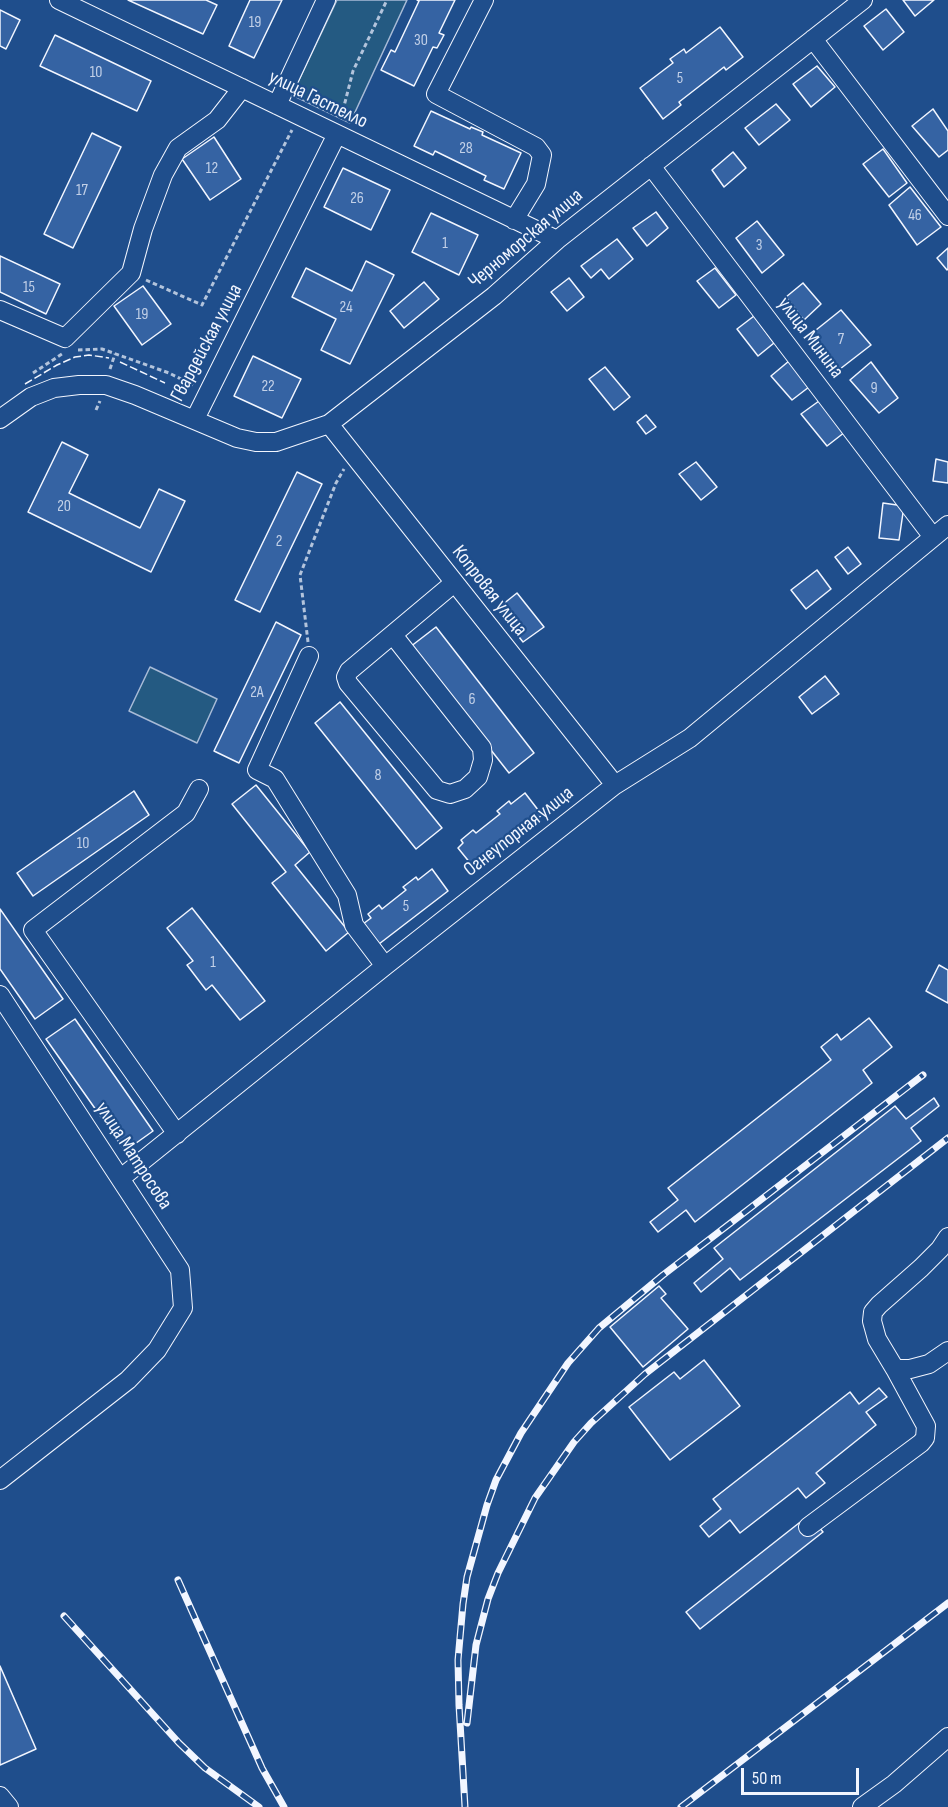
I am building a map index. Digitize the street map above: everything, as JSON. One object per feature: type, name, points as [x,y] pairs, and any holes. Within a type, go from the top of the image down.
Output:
[{"type":"street","name":"улица Гастелло","points":[[60,0],[557,240]]},
{"type":"street","points":[[277,105],[326,0]]},
{"type":"street","points":[[484,0],[436,94],[536,147],[542,155],[537,184],[514,220]]},
{"type":"street","name":"Черноморская улица","points":[[195,419],[237,438],[256,442],[276,442],[328,424],[494,296],[557,240],[863,0]]},
{"type":"street","points":[[813,39],[948,216]]},
{"type":"street","points":[[0,310],[65,338],[131,273],[143,229],[170,160],[178,148],[217,120],[242,88]]},
{"type":"street","name":"Гвардейская улица","points":[[0,419],[31,397],[54,388],[106,385],[195,419],[337,134]]},
{"type":"street","name":"улица Минина","points":[[651,166],[933,537]]},
{"type":"street","name":"Копровая улица","points":[[328,424],[615,785]]},
{"type":"street","name":"Огнеупорная улица","points":[[121,1178],[615,785],[690,738],[948,525]]},
{"type":"street","points":[[393,635],[482,748],[483,760],[478,777],[465,789],[450,794],[437,790],[348,683],[346,677],[349,671],[454,582]]},
{"type":"street","points":[[309,656],[257,770],[275,779],[347,895],[354,925],[385,966]]},
{"type":"street","points":[[177,1134],[33,930],[186,813],[199,789]]},
{"type":"street","name":"улица Матросова","points":[[0,994],[180,1270],[183,1308],[157,1350],[128,1380],[0,1480]]},
{"type":"street","points":[[808,1527],[925,1438],[926,1426],[877,1339],[872,1321],[873,1312],[930,1259],[948,1237]]},
{"type":"street","points":[[895,1369],[910,1369],[929,1364],[948,1351]]},
{"type":"street","points":[[862,1807],[894,1784],[948,1737]]},
{"type":"street","points":[[0,1796],[9,1807]]},
{"type":"path","points":[[337,134],[353,71],[387,0]]},
{"type":"path","points":[[131,273],[202,305],[293,128]]},
{"type":"path","points":[[33,373],[68,350],[102,349],[168,373],[208,393]]},
{"type":"path","points":[[309,656],[300,575],[336,483],[352,454]]},
{"type":"shaded area","points":[[337,0],[407,0],[350,123],[292,95]]},
{"type":"shaded area","points":[[150,667],[217,699],[197,743],[129,711]]},
{"type":"building","points":[[128,0],[206,0],[217,5],[203,34]]},
{"type":"building","points":[[250,0],[282,0],[254,58],[229,46]]},
{"type":"building","points":[[417,0],[455,0],[439,33],[444,35],[437,48],[433,47],[414,86],[381,70],[391,50],[395,52],[419,1]]},
{"type":"building","points":[[903,0],[934,0],[915,16]]},
{"type":"building","points":[[886,9],[904,32],[883,50],[864,26]]},
{"type":"building","points":[[0,10],[20,20],[6,49],[0,46]]},
{"type":"building","points":[[720,27],[743,57],[726,70],[724,67],[679,102],[681,105],[663,119],[640,88],[673,63],[670,59],[684,49],[686,53]]},
{"type":"building","points":[[55,35],[151,81],[137,111],[40,66]]},
{"type":"building","points":[[817,66],[835,87],[811,107],[793,84]]},
{"type":"building","points":[[776,104],[790,120],[759,145],[745,128]]},
{"type":"building","points":[[933,109],[948,131],[948,150],[939,157],[912,126]]},
{"type":"building","points":[[431,111],[470,129],[471,127],[483,132],[482,135],[521,153],[504,189],[484,180],[486,176],[435,151],[433,155],[414,146]]},
{"type":"building","points":[[92,133],[121,147],[73,248],[44,234]]},
{"type":"building","points":[[214,137],[241,179],[210,200],[182,159]]},
{"type":"building","points":[[883,149],[907,183],[889,197],[863,164]]},
{"type":"building","points":[[733,152],[746,168],[724,187],[712,170]]},
{"type":"building","points":[[343,168],[390,190],[371,230],[324,207]]},
{"type":"building","points":[[910,187],[941,227],[917,245],[889,205]]},
{"type":"building","points":[[656,212],[668,228],[647,246],[633,228]]},
{"type":"building","points":[[431,213],[478,235],[459,275],[412,252]]},
{"type":"building","points":[[757,221],[784,255],[762,273],[736,238]]},
{"type":"building","points":[[617,239],[633,259],[609,279],[601,269],[591,278],[581,266]]},
{"type":"building","points":[[948,248],[948,269],[947,270],[937,258]]},
{"type":"building","points":[[0,256],[60,284],[46,314],[0,292]]},
{"type":"building","points":[[366,261],[394,275],[350,364],[321,350],[336,319],[292,297],[306,268],[352,291]]},
{"type":"building","points":[[715,268],[736,295],[719,308],[697,281]]},
{"type":"building","points":[[569,278],[584,297],[567,311],[551,292]]},
{"type":"building","points":[[424,282],[439,299],[404,328],[390,311]]},
{"type":"building","points":[[803,283],[821,304],[804,320],[786,297]]},
{"type":"building","points":[[143,286],[171,324],[142,345],[114,306]]},
{"type":"building","points":[[841,310],[871,345],[840,369],[811,334]]},
{"type":"building","points":[[754,316],[774,343],[758,356],[737,329]]},
{"type":"building","points":[[253,356],[301,379],[282,418],[234,396]]},
{"type":"building","points":[[789,361],[809,387],[792,400],[771,376]]},
{"type":"building","points":[[871,362],[898,398],[879,413],[850,380]]},
{"type":"building","points":[[605,367],[630,397],[614,410],[589,379]]},
{"type":"building","points":[[819,401],[845,432],[827,446],[801,414]]},
{"type":"building","points":[[646,415],[656,427],[646,434],[637,422]]},
{"type":"building","points":[[62,442],[88,455],[69,493],[140,528],[159,489],[185,501],[151,572],[28,512]]},
{"type":"building","points":[[936,459],[948,462],[948,483],[933,481]]},
{"type":"building","points":[[696,462],[717,487],[701,500],[679,474]]},
{"type":"building","points":[[297,472],[322,484],[260,612],[235,600]]},
{"type":"building","points":[[883,503],[904,506],[899,540],[879,538]]},
{"type":"building","points":[[848,547],[861,564],[848,574],[835,557]]},
{"type":"building","points":[[817,570],[831,589],[806,609],[791,590]]},
{"type":"building","points":[[517,593],[544,627],[523,642],[497,609]]},
{"type":"building","points":[[276,622],[301,635],[239,763],[214,751]]},
{"type":"building","points":[[436,627],[534,753],[509,773],[410,647]]},
{"type":"building","points":[[825,676],[839,694],[812,714],[799,697]]},
{"type":"building","points":[[340,702],[442,828],[416,849],[315,723]]},
{"type":"building","points":[[256,785],[310,852],[295,865],[349,932],[326,951],[272,883],[286,872],[232,804]]},
{"type":"building","points":[[134,791],[149,815],[33,896],[17,873]]},
{"type":"building","points":[[525,793],[542,815],[475,869],[458,848],[463,843],[461,840],[473,830],[476,833],[500,814],[497,811],[509,801],[511,804]]},
{"type":"building","points":[[432,869],[448,891],[379,944],[363,924],[371,918],[368,914],[379,905],[382,909],[406,890],[403,887],[416,877],[418,880]]},
{"type":"building","points":[[192,908],[265,1001],[240,1020],[212,985],[206,990],[187,965],[193,961],[167,928]]},
{"type":"building","points":[[0,909],[63,999],[35,1019],[0,969]]},
{"type":"building","points":[[939,965],[948,970],[948,1003],[926,991]]},
{"type":"building","points":[[869,1018],[892,1047],[863,1070],[872,1083],[695,1222],[686,1210],[658,1232],[650,1222],[678,1200],[668,1188],[831,1060],[821,1047],[837,1034],[841,1040]]},
{"type":"building","points":[[75,1019],[153,1131],[125,1151],[46,1039]]},
{"type":"building","points":[[934,1098],[939,1106],[911,1128],[921,1141],[740,1280],[730,1268],[701,1292],[694,1283],[723,1259],[714,1248],[895,1106],[906,1119]]},
{"type":"building","points":[[659,1286],[666,1294],[661,1298],[688,1329],[643,1367],[610,1327]]},
{"type":"building","points":[[704,1360],[740,1406],[670,1460],[629,1407],[674,1372],[680,1379]]},
{"type":"building","points":[[879,1388],[887,1397],[866,1412],[876,1425],[816,1473],[825,1483],[806,1498],[798,1488],[740,1533],[730,1520],[709,1537],[700,1526],[721,1509],[713,1499],[850,1392],[859,1404]]},
{"type":"building","points":[[799,1523],[808,1534],[818,1526],[823,1532],[700,1629],[686,1612]]},
{"type":"building","points":[[0,1666],[36,1749],[0,1765]]},
{"type":"railway","points":[[465,1807],[458,1660],[467,1577],[496,1480],[521,1433],[568,1363],[599,1328],[663,1275],[923,1075]]},
{"type":"railway","points":[[467,1723],[476,1645],[488,1599],[498,1573],[535,1498],[574,1442],[591,1423],[645,1374],[948,1138]]},
{"type":"railway","points":[[178,1580],[262,1768],[284,1807]]},
{"type":"railway","points":[[681,1807],[948,1603]]},
{"type":"railway","points":[[64,1616],[179,1743],[205,1768],[259,1807]]},
{"type":"fence","points":[[25,384],[75,357],[89,355],[109,358]]},
{"type":"fence","points":[[120,362],[165,383]]}]
